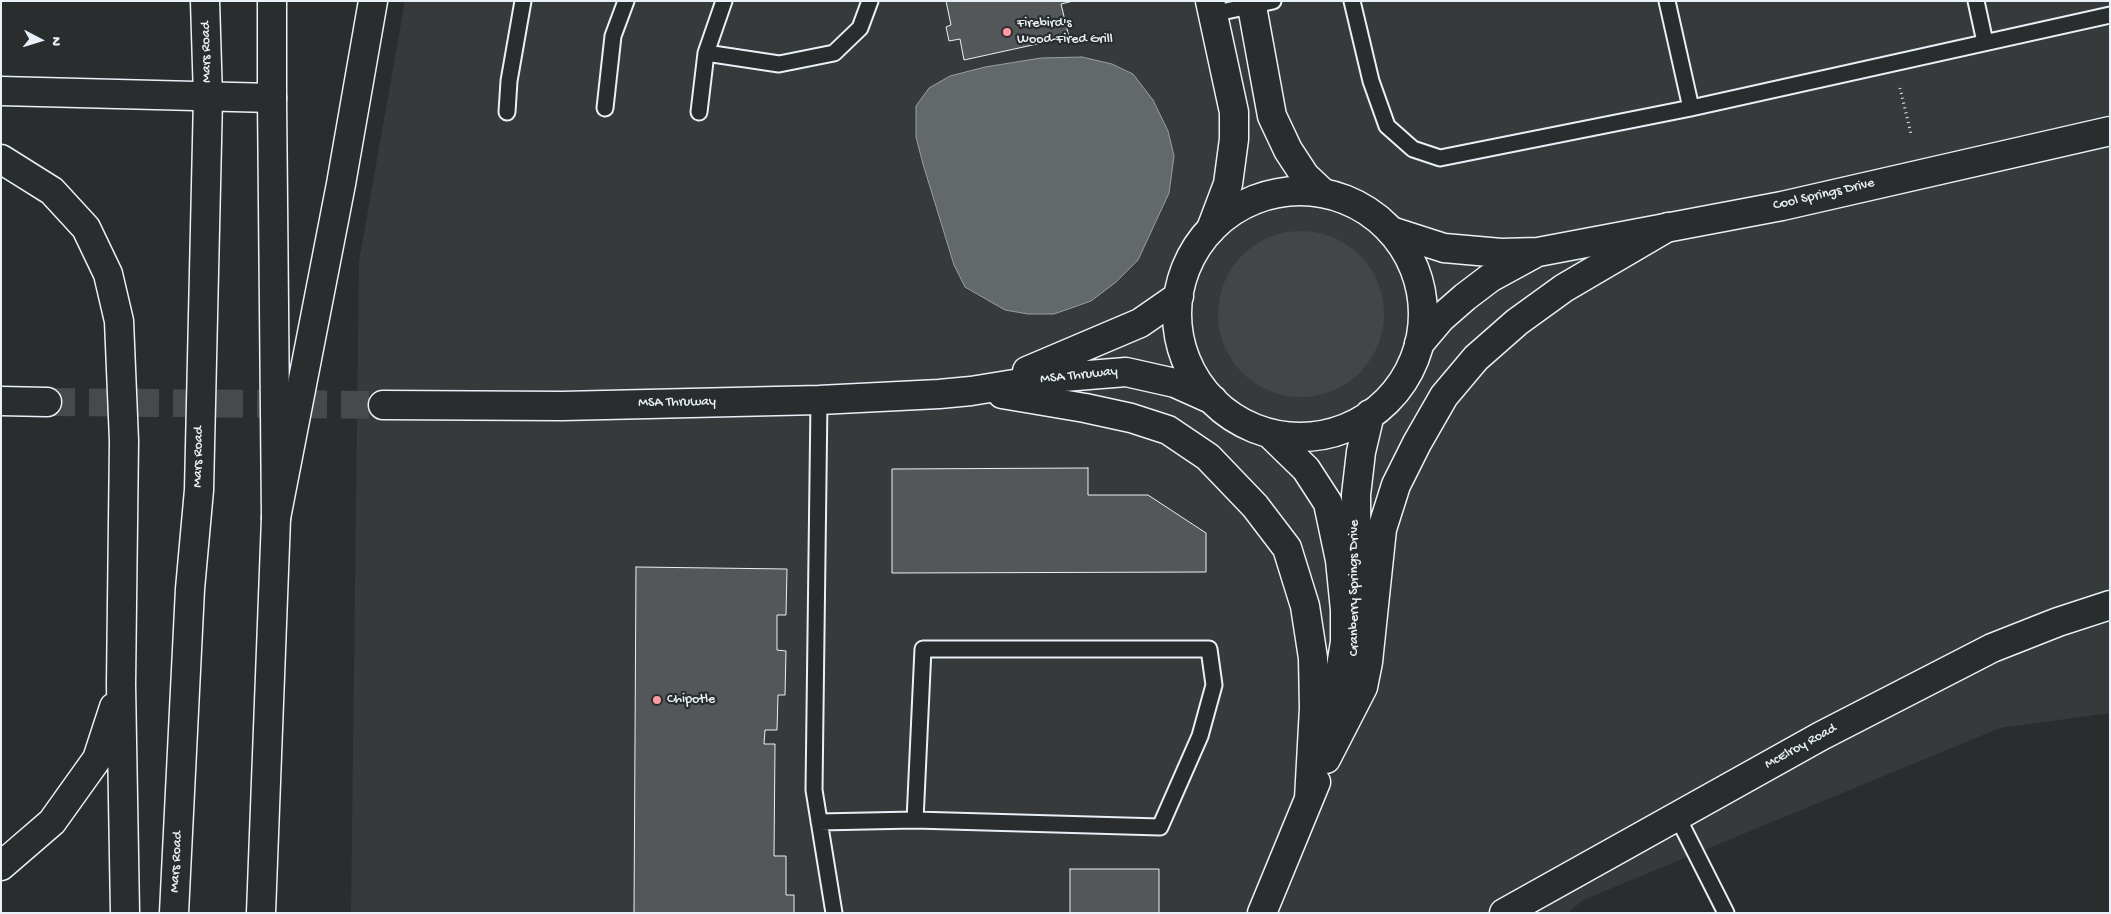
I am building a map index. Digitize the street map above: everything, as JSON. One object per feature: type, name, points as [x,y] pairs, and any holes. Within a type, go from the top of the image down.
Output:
[{"type":"main road","name":"Mars Road","points":[[174,913],[190,589],[199,490],[208,98],[206,1]]},
{"type":"main road","points":[[261,913],[276,518],[272,1]]},
{"type":"main road","points":[[276,518],[341,184],[374,1]]},
{"type":"main road","points":[[1258,3],[1272,116],[1288,150],[1304,176],[1322,192]]},
{"type":"main road","points":[[1211,8],[1234,112],[1234,139],[1228,184],[1211,229]]},
{"type":"main road","points":[[1,91],[208,98],[272,98]]},
{"type":"main road","name":"Cool Springs Drive","points":[[1391,231],[1444,248],[1501,253],[1538,252],[1782,206],[2110,131]]},
{"type":"main road","points":[[1,159],[52,191],[86,228],[108,274],[119,321],[124,440],[121,684],[125,913]]},
{"type":"main road","points":[[1302,190],[1322,192],[1360,206],[1376,217],[1391,231],[1406,253],[1419,284],[1423,304],[1419,344],[1403,381],[1390,397],[1358,422],[1320,435],[1300,437],[1269,433],[1240,422],[1212,400],[1196,380],[1187,362],[1181,342],[1178,322],[1181,281],[1188,262],[1198,244],[1226,215],[1243,204],[1282,192],[1302,190]]},
{"type":"main road","points":[[1326,760],[1363,687],[1368,662],[1371,613],[1382,529],[1396,485],[1416,443],[1444,396],[1476,358],[1517,322],[1564,288],[1668,227]]},
{"type":"main road","name":"Cool Springs Drive","points":[[1419,344],[1441,318],[1465,297],[1490,278],[1538,252]]},
{"type":"main road","name":"MSA Thruway","points":[[971,391],[1037,368],[1108,338],[1140,323],[1179,296]]},
{"type":"main road","name":"MSA Thruway","points":[[382,405],[562,406],[819,400],[971,391],[1051,378],[1126,372],[1175,383],[1212,400]]},
{"type":"main road","points":[[971,391],[1020,396],[1085,408],[1131,418],[1168,430],[1208,457],[1255,506],[1287,548],[1305,606],[1313,658],[1314,708],[1309,799]]},
{"type":"main road","points":[[1,401],[47,402]]},
{"type":"main road","name":"Cranberry Springs Drive","points":[[1262,913],[1326,760],[1351,687],[1356,648],[1356,495],[1361,452],[1370,414]]},
{"type":"main road","name":"Cranberry Springs Drive","points":[[1269,433],[1306,469],[1328,503],[1340,560],[1345,610],[1345,642],[1326,760]]},
{"type":"main road","name":"McElroy Road","points":[[1504,913],[1821,736],[1992,648],[2058,622],[2110,605]]},
{"type":"main road","points":[[1,866],[52,822],[98,759],[121,684]]},
{"type":"lane","points":[[507,112],[509,81],[524,1]]},
{"type":"lane","points":[[604,108],[613,36],[626,1]]},
{"type":"lane","points":[[698,112],[706,53],[724,1]]},
{"type":"lane","points":[[706,53],[779,64],[834,53],[860,28],[870,1]]},
{"type":"lane","points":[[1352,1],[1371,81],[1387,126],[1413,149],[1440,158],[1690,108],[2110,15]]},
{"type":"lane","points":[[1667,1],[1690,108]]},
{"type":"lane","points":[[1976,1],[1985,42]]},
{"type":"lane","points":[[1211,8],[1258,3]]},
{"type":"lane","points":[[819,400],[814,790],[834,913]]},
{"type":"lane","points":[[819,822],[915,820],[1160,827],[1200,736],[1214,685],[1208,649],[923,649],[915,820]]},
{"type":"lane","points":[[1677,816],[1726,913]]},
{"type":"path","points":[[1899,85],[1911,134]]},
{"type":"shaded area","points":[[405,1],[2110,1],[2110,713],[2000,728],[1583,900],[1568,913],[351,913],[359,261]]},
{"type":"shaded area","points":[[1082,57],[1112,64],[1133,74],[1153,100],[1168,131],[1174,156],[1169,193],[1138,260],[1116,282],[1091,301],[1054,314],[1028,314],[1005,310],[965,287],[954,265],[916,137],[916,106],[929,88],[950,76],[985,67],[1041,58]]},
{"type":"shaded area","points":[[1309,231],[1333,237],[1360,255],[1378,282],[1383,298],[1383,330],[1378,346],[1360,373],[1347,383],[1325,394],[1293,397],[1269,391],[1248,378],[1237,367],[1221,338],[1218,306],[1224,282],[1237,261],[1248,250],[1277,234]]},
{"type":"building","name":"Firebird's Wood-Fired Grill","points":[[946,1],[1073,1],[1061,4],[1069,37],[964,60],[960,39],[949,41],[946,27],[951,25]]},
{"type":"building","points":[[1088,468],[1088,495],[1148,495],[1206,533],[1206,572],[892,573],[892,469]]},
{"type":"building","points":[[636,567],[787,569],[786,615],[777,615],[777,650],[786,651],[785,695],[778,695],[777,730],[765,730],[764,744],[775,744],[774,856],[786,856],[786,895],[794,895],[794,913],[634,913]]},
{"type":"building","points":[[1070,869],[1159,869],[1159,913],[1070,913]]},
{"type":"tunnel","points":[[47,402],[383,405]]},
{"type":"place","name":"Firebird's Wood-Fired Grill","points":[[1007,32]]},
{"type":"place","name":"Chipotle","points":[[657,700]]}]
